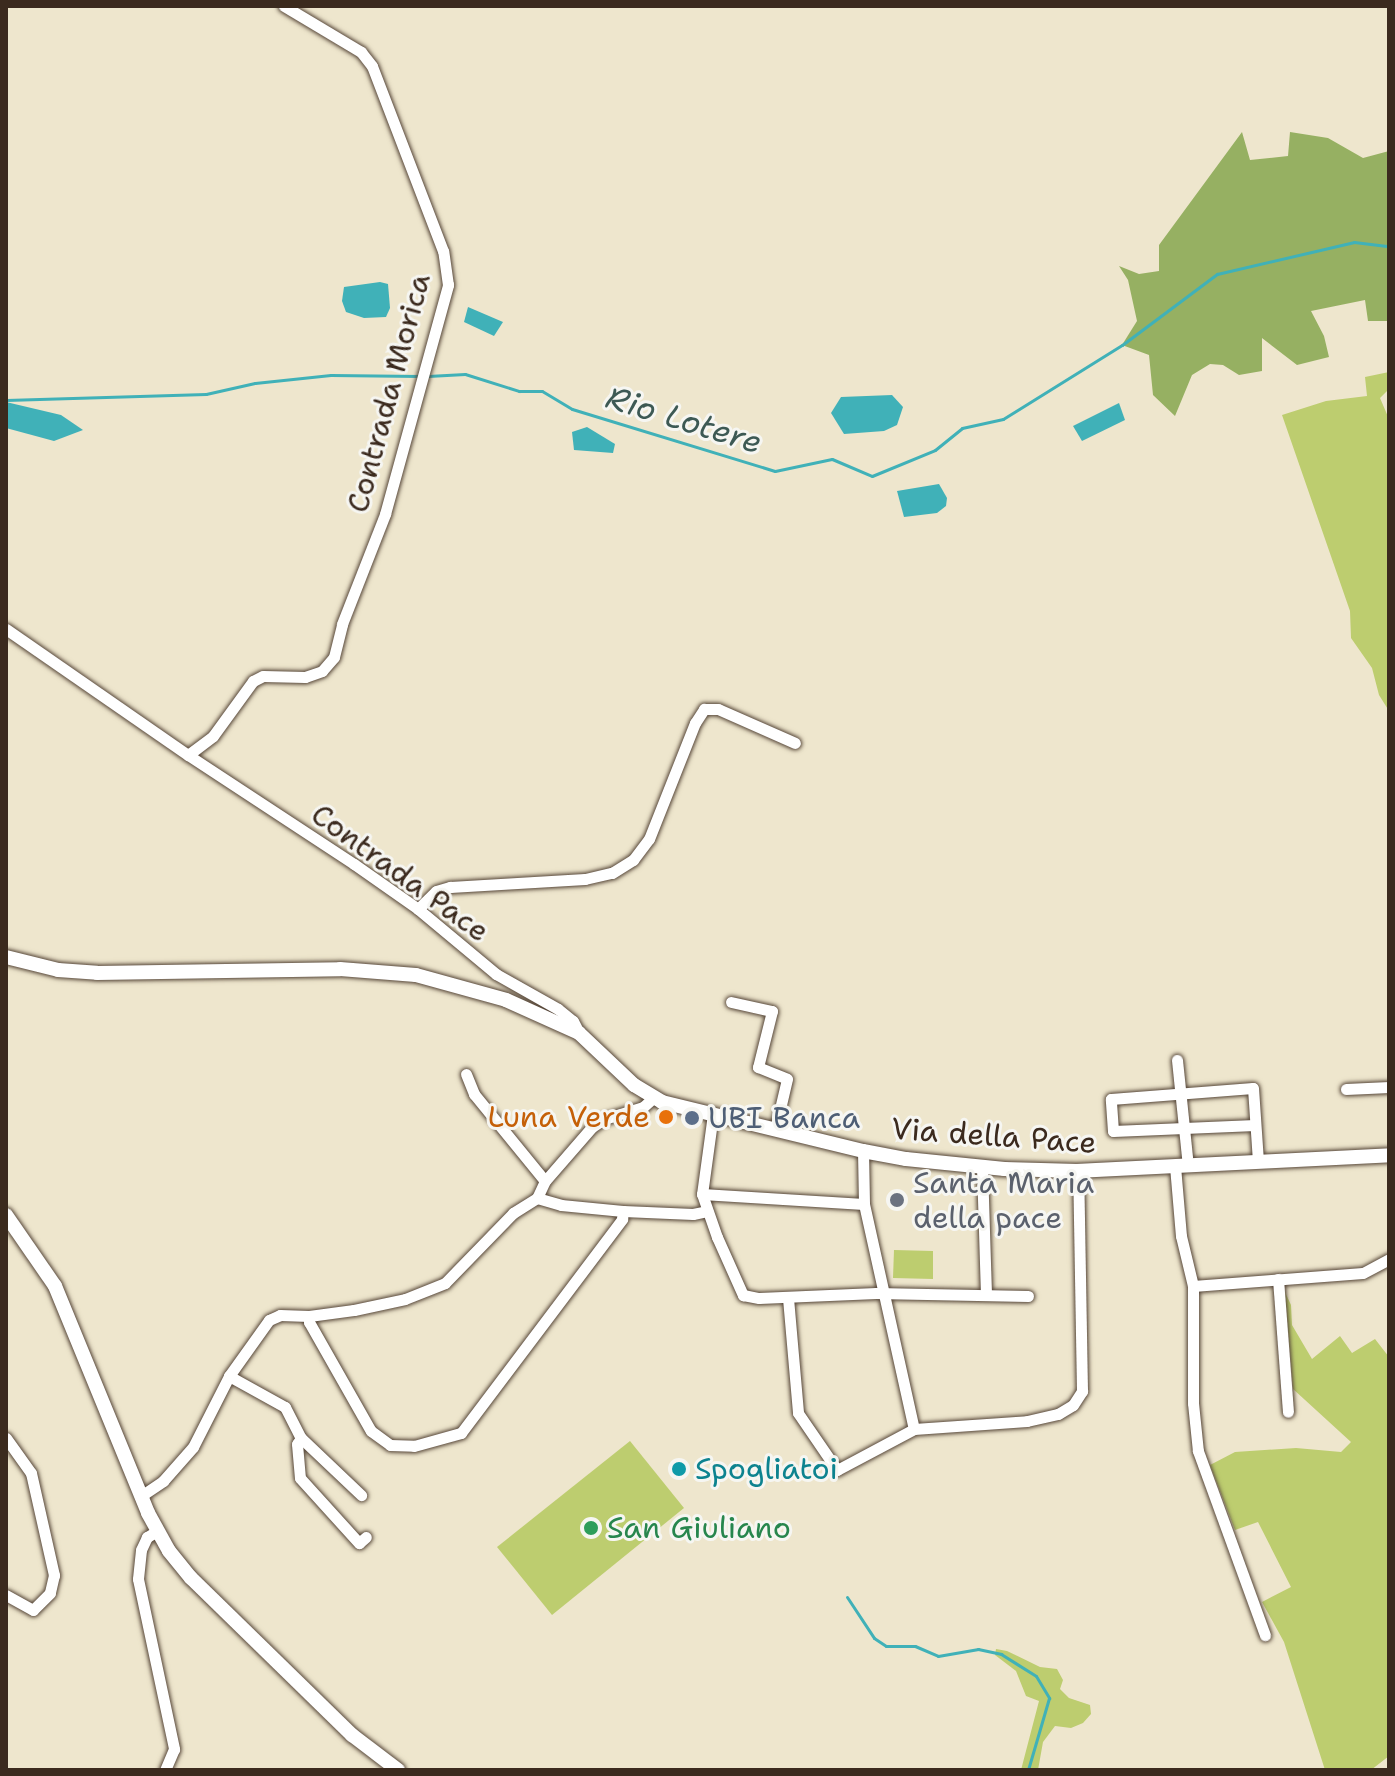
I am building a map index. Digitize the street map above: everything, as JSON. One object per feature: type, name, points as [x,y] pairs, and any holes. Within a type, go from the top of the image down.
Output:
[{"type":"main road","name":"Via della Pace","points":[[6,957],[58,970],[97,973],[340,969],[416,975],[506,1000],[579,1033],[653,1098],[863,1151],[982,1167],[1078,1171],[1181,1162],[1258,1162],[1389,1155]]},
{"type":"main road","points":[[8,1220],[55,1286],[157,1531],[191,1578],[352,1735],[398,1770]]},
{"type":"street","name":"Contrada Morica","points":[[188,755],[213,736],[253,681],[263,676],[305,677],[322,671],[334,657],[342,624],[385,514],[448,285],[443,251],[406,147],[372,66],[361,52],[284,6]]},
{"type":"street","name":"Contrada Pace","points":[[6,629],[418,909],[496,974],[558,1009],[573,1021],[579,1033]]},
{"type":"street","points":[[418,909],[436,891],[450,887],[585,879],[612,873],[633,860],[649,839],[695,723],[704,709],[718,709],[795,743]]},
{"type":"street","points":[[731,1002],[772,1011],[758,1067],[787,1079],[775,1130]]},
{"type":"street","points":[[1177,1060],[1184,1129],[1181,1236],[1193,1286],[1193,1403],[1198,1451],[1265,1635]]},
{"type":"street","points":[[466,1074],[474,1094],[545,1181]]},
{"type":"street","points":[[1346,1089],[1389,1087]]},
{"type":"street","points":[[1255,1125],[1113,1131],[1111,1099],[1253,1088],[1258,1162]]},
{"type":"street","points":[[141,1496],[163,1481],[193,1447],[229,1376],[269,1320],[280,1315],[309,1316],[354,1310],[432,1290],[456,1274],[513,1213],[537,1198],[545,1181],[598,1122],[643,1107],[653,1098]]},
{"type":"street","points":[[713,1114],[702,1194],[743,1295],[788,1298],[883,1294],[1028,1296]]},
{"type":"street","points":[[863,1151],[864,1204],[914,1429]]},
{"type":"street","points":[[982,1167],[986,1294]]},
{"type":"street","points":[[788,1298],[798,1413],[831,1467],[842,1470],[914,1429],[1041,1419],[1058,1414],[1078,1399],[1082,1391],[1083,1308],[1078,1171]]},
{"type":"street","points":[[702,1194],[864,1204]]},
{"type":"street","points":[[537,1198],[561,1205],[623,1211],[693,1214],[707,1211]]},
{"type":"street","points":[[309,1316],[309,1322],[371,1431],[390,1445],[414,1446],[461,1433],[622,1219],[623,1211]]},
{"type":"street","points":[[1193,1286],[1363,1273],[1389,1259]]},
{"type":"street","points":[[1278,1279],[1288,1412]]},
{"type":"street","points":[[229,1376],[285,1407],[301,1438],[361,1495]]},
{"type":"street","points":[[6,1438],[31,1473],[54,1575],[50,1593],[33,1610],[6,1595]]},
{"type":"street","points":[[301,1438],[297,1444],[300,1478],[359,1543],[366,1537]]},
{"type":"street","points":[[157,1531],[147,1537],[141,1550],[138,1579],[174,1749],[165,1770]]},
{"type":"green space","points":[[1242,132],[1250,160],[1288,156],[1290,132],[1328,138],[1363,158],[1389,151],[1389,321],[1368,321],[1365,300],[1311,311],[1324,336],[1329,357],[1297,365],[1262,338],[1262,371],[1239,375],[1223,365],[1210,364],[1192,375],[1175,416],[1153,395],[1149,355],[1122,345],[1137,321],[1128,280],[1119,266],[1139,274],[1159,271],[1159,245]]},
{"type":"green space","points":[[1389,372],[1389,389],[1380,398],[1389,419],[1389,711],[1379,695],[1372,668],[1351,638],[1350,611],[1282,415],[1326,401],[1367,396],[1365,377]]},
{"type":"green space","points":[[894,1250],[933,1251],[933,1279],[893,1278]]},
{"type":"green space","points":[[1285,1292],[1291,1305],[1292,1325],[1312,1359],[1340,1336],[1352,1353],[1375,1339],[1389,1357],[1389,1756],[1371,1770],[1325,1770],[1284,1642],[1262,1602],[1291,1587],[1258,1522],[1235,1530],[1210,1465],[1235,1452],[1296,1448],[1341,1452],[1351,1442],[1293,1389]]},
{"type":"green space","name":"San Giuliano","points":[[630,1441],[684,1508],[552,1615],[497,1547]]},
{"type":"green space","points":[[996,1649],[1040,1667],[1057,1669],[1063,1680],[1060,1689],[1069,1698],[1090,1705],[1091,1714],[1083,1723],[1071,1728],[1055,1726],[1043,1742],[1038,1770],[1021,1770],[1039,1701],[1026,1696],[1016,1671],[995,1655]]},
{"type":"water","points":[[380,282],[388,284],[390,308],[386,317],[364,318],[346,312],[342,301],[344,287]]},
{"type":"water","points":[[468,307],[503,322],[494,336],[464,322]]},
{"type":"water","points":[[892,395],[903,407],[897,425],[884,431],[844,434],[831,413],[841,397]]},
{"type":"water","points":[[6,402],[61,415],[83,430],[54,441],[6,428]]},
{"type":"water","points":[[1119,403],[1125,420],[1082,441],[1073,426]]},
{"type":"water","points":[[587,427],[615,444],[613,453],[574,450],[572,432]]},
{"type":"water","points":[[939,484],[947,498],[946,506],[937,513],[904,517],[897,491]]},
{"type":"waterway","name":"Rio Lotere","points":[[428,376],[465,374],[519,391],[542,391],[572,409],[775,471],[832,459],[872,476],[935,450],[962,428],[1003,419],[1122,345],[1217,274],[1354,242],[1389,246]]},
{"type":"waterway","name":"Rio Lotere","points":[[6,400],[206,394],[255,383],[331,375],[420,376]]},
{"type":"waterway","points":[[847,1597],[874,1638],[886,1646],[915,1646],[938,1656],[978,1649],[1001,1654],[1036,1676],[1049,1698],[1028,1770]]},
{"type":"place","name":"Luna Verde","points":[[666,1117]]},
{"type":"place","name":"UBI Banca","points":[[692,1118]]},
{"type":"place","name":"Santa Maria della pace","points":[[897,1200]]},
{"type":"place","name":"Spogliatoi","points":[[679,1469]]},
{"type":"place","name":"San Giuliano","points":[[591,1528]]}]
